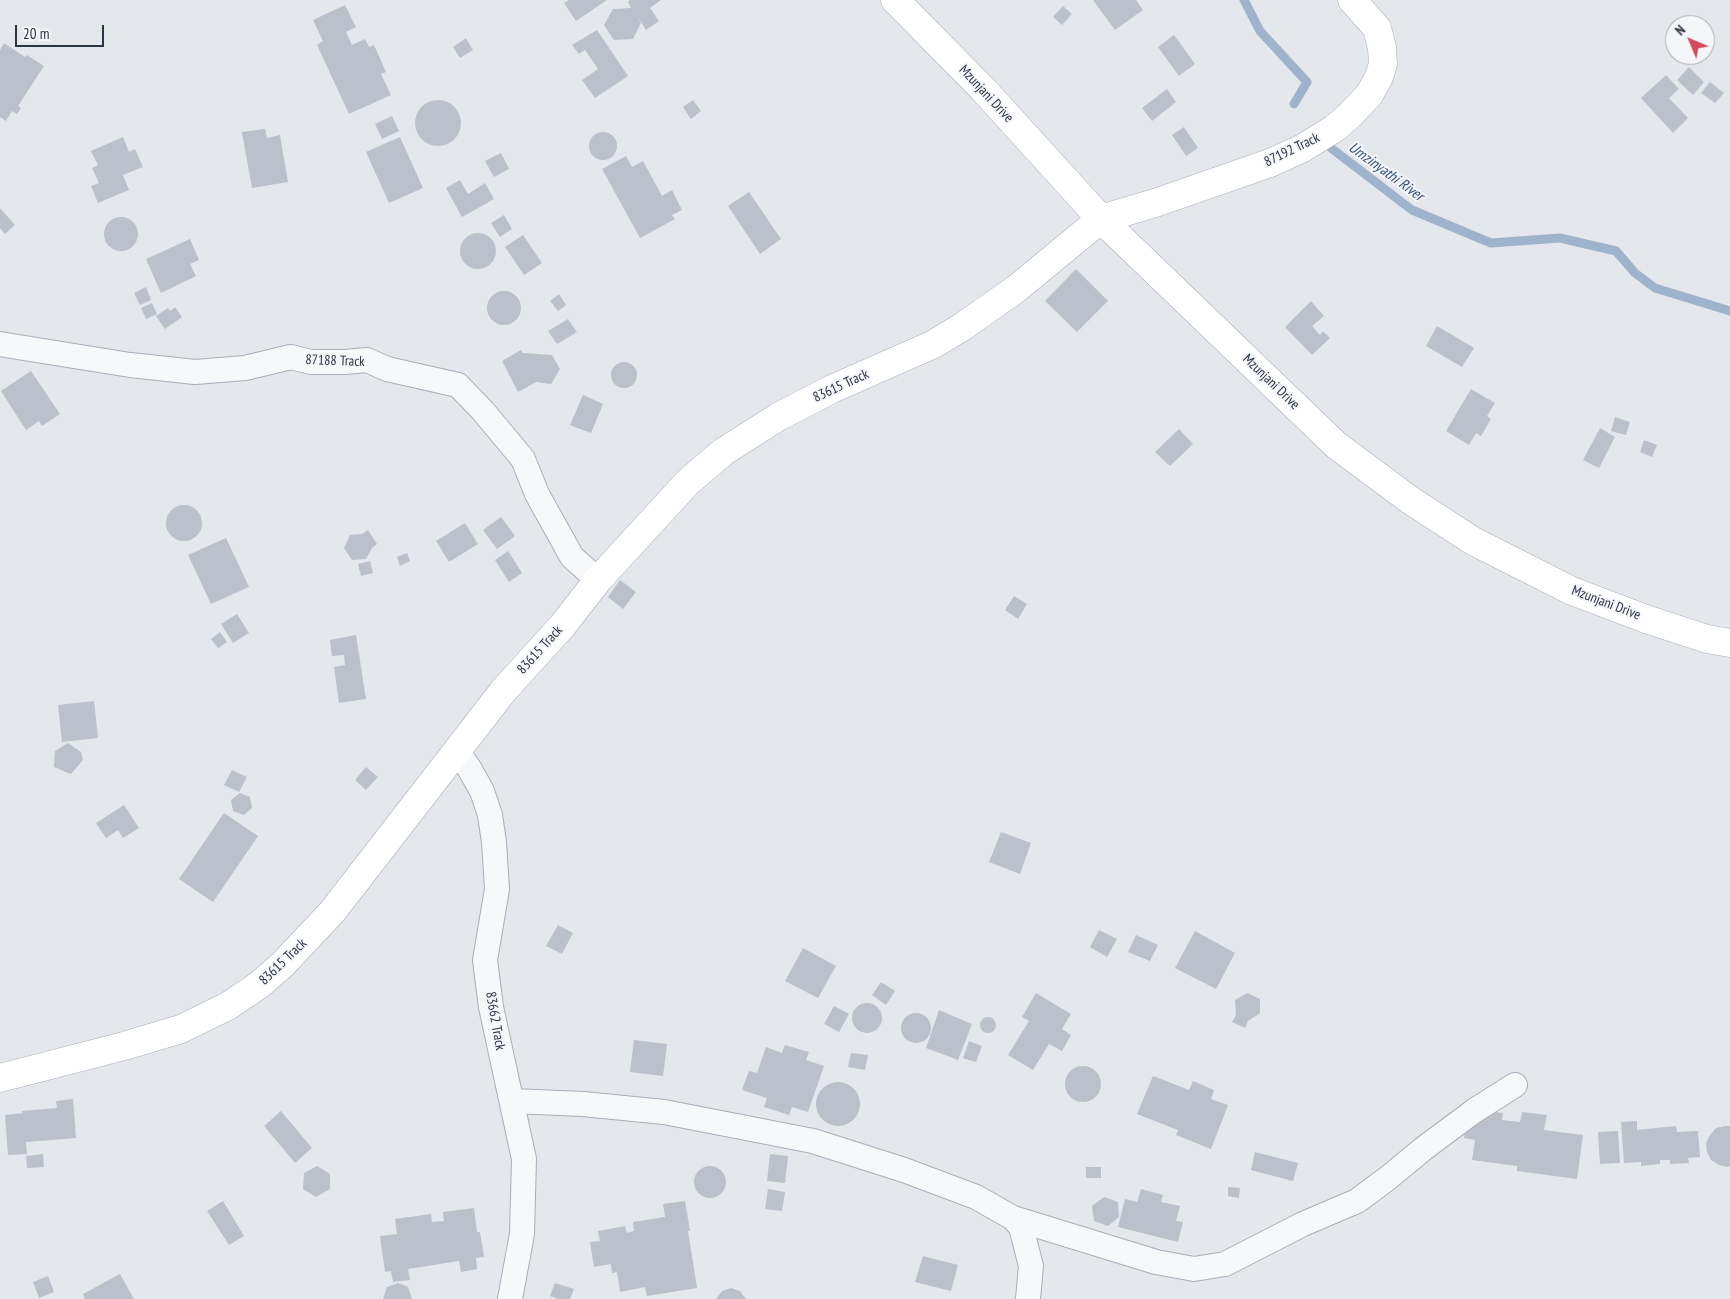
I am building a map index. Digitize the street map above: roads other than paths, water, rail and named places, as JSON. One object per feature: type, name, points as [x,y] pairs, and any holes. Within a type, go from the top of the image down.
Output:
[{"type":"street","name":"Mzunjani Drive","points":[[895,0],[982,88],[1100,219],[1336,445],[1410,500],[1473,541],[1572,591],[1646,619],[1707,638],[1730,643]]},
{"type":"street","name":"87192 Track","points":[[1100,219],[1155,203],[1270,163],[1303,148],[1350,116],[1375,87],[1383,64],[1382,48],[1377,28],[1352,0]]},
{"type":"street","name":"83615 Track","points":[[0,1078],[124,1046],[181,1029],[228,1006],[259,986],[282,965],[332,912],[504,690],[562,625],[598,580],[688,482],[723,452],[778,417],[832,389],[934,344],[962,327],[1016,289],[1100,219]]},
{"type":"street","name":"87188 Track","points":[[0,344],[130,365],[195,372],[245,368],[291,357],[312,362],[367,360],[387,369],[458,386],[483,411],[523,459],[537,494],[572,557],[598,580]]},
{"type":"street","name":"83662 Track","points":[[456,750],[482,791],[490,815],[494,842],[498,889],[486,960],[491,1007],[524,1159],[522,1234],[510,1299]]},
{"type":"street","points":[[512,1101],[583,1104],[664,1112],[813,1141],[904,1170],[976,1197],[1013,1218],[1051,1231],[1156,1262],[1194,1269],[1225,1264],[1303,1224],[1357,1201],[1452,1127],[1515,1085]]},
{"type":"street","points":[[1013,1218],[1021,1227],[1031,1266],[1028,1299]]},
{"type":"waterway","points":[[1244,0],[1260,31],[1307,82],[1294,104]]},
{"type":"waterway","name":"Umzinyathi River","points":[[1331,148],[1412,210],[1491,243],[1560,238],[1616,251],[1635,273],[1655,288],[1730,311]]}]
